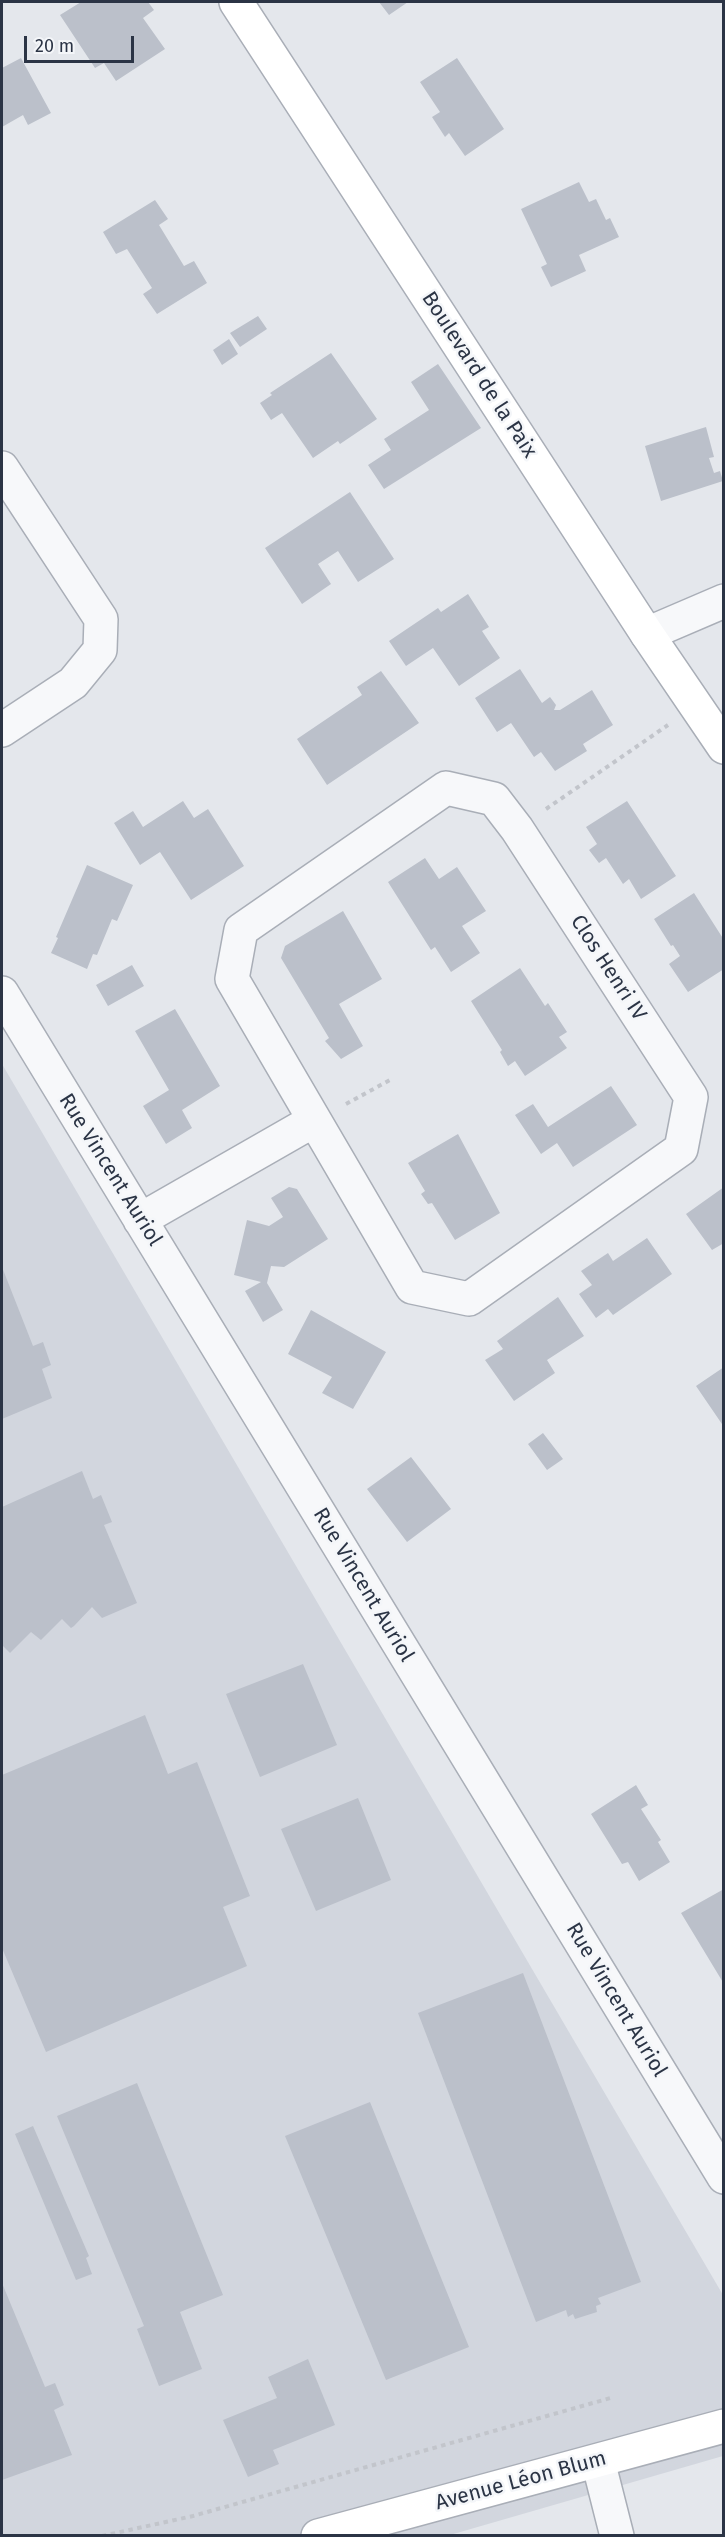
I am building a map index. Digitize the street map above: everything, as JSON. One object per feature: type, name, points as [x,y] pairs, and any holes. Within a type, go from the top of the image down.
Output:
[{"type":"main road","name":"Boulevard de la Paix","points":[[236,2],[723,747]]},
{"type":"main road","name":"Avenue Léon Blum","points":[[318,2535],[723,2426]]},
{"type":"street","points":[[2,468],[101,619],[100,650],[73,683],[2,730]]},
{"type":"street","points":[[647,634],[723,602]]},
{"type":"street","name":"Clos Henri IV","points":[[446,788],[494,799],[517,829],[692,1097],[681,1149],[469,1299],[412,1287],[314,1121],[232,979],[241,930],[446,788]]},
{"type":"street","name":"Rue Vincent Auriol","points":[[2,993],[721,2168]]},
{"type":"street","points":[[141,1220],[314,1121]]},
{"type":"street","points":[[598,2461],[617,2535]]},
{"type":"path","points":[[517,829],[696,706]]},
{"type":"path","points":[[314,1121],[390,1080]]},
{"type":"path","points":[[102,2535],[193,2516],[614,2397]]},
{"type":"shaded area","points":[[2,1064],[723,2295],[723,2456],[450,2535],[2,2535]]},
{"type":"building","points":[[81,2],[148,2],[154,10],[143,18],[165,49],[116,81],[104,63],[95,68],[60,15]]},
{"type":"building","points":[[379,2],[408,2],[389,15]]},
{"type":"building","points":[[21,58],[51,113],[28,125],[23,115],[2,127],[2,68]]},
{"type":"building","points":[[457,58],[504,129],[465,156],[449,133],[445,137],[432,117],[440,112],[420,82]]},
{"type":"building","points":[[579,182],[589,202],[596,199],[606,220],[610,218],[619,237],[579,255],[586,271],[551,287],[541,267],[547,264],[521,209]]},
{"type":"building","points":[[155,200],[168,219],[159,225],[184,266],[194,261],[207,283],[157,314],[143,294],[152,288],[127,249],[116,254],[103,232]]},
{"type":"building","points":[[258,316],[267,329],[240,347],[230,333]]},
{"type":"building","points":[[229,339],[238,354],[222,365],[213,350]]},
{"type":"building","points":[[331,353],[377,419],[340,444],[338,441],[313,458],[282,413],[271,420],[260,403],[272,395],[270,393]]},
{"type":"building","points":[[438,364],[481,428],[384,489],[368,465],[391,450],[384,439],[429,410],[411,382]]},
{"type":"building","points":[[706,427],[714,457],[709,458],[714,473],[720,471],[723,481],[661,501],[645,446]]},
{"type":"building","points":[[350,492],[394,559],[358,582],[338,551],[318,564],[331,584],[302,604],[265,548]]},
{"type":"building","points":[[468,594],[489,627],[482,631],[500,658],[459,686],[433,648],[406,666],[389,641],[438,608],[441,612]]},
{"type":"building","points":[[520,669],[542,703],[550,697],[556,705],[554,710],[560,710],[592,690],[613,725],[583,744],[587,751],[555,771],[541,752],[534,757],[511,723],[497,732],[475,698]]},
{"type":"building","points":[[381,671],[419,723],[327,785],[297,739],[362,695],[357,687]]},
{"type":"building","points":[[183,801],[194,818],[208,809],[244,866],[191,900],[160,852],[140,865],[114,823],[133,811],[143,827]]},
{"type":"building","points":[[627,801],[676,876],[641,899],[629,879],[623,884],[606,858],[599,863],[589,850],[597,844],[586,827]]},
{"type":"building","points":[[425,858],[439,879],[457,867],[486,911],[462,926],[480,953],[451,972],[435,947],[431,950],[388,882]]},
{"type":"building","points":[[87,865],[133,885],[117,921],[112,919],[97,955],[93,954],[87,969],[51,953]]},
{"type":"building","points":[[694,893],[724,940],[724,969],[688,992],[669,964],[680,956],[654,919]]},
{"type":"building","points":[[343,911],[382,979],[339,1004],[363,1046],[341,1059],[325,1041],[329,1038],[281,958],[285,946]]},
{"type":"building","points":[[132,965],[144,986],[108,1006],[96,985]]},
{"type":"building","points":[[520,968],[545,1006],[548,1003],[567,1032],[559,1037],[567,1048],[525,1076],[515,1061],[508,1066],[500,1052],[502,1050],[471,1001]]},
{"type":"building","points":[[175,1009],[220,1086],[182,1110],[192,1128],[166,1144],[143,1106],[169,1090],[135,1031]]},
{"type":"building","points":[[611,1086],[637,1125],[573,1167],[557,1143],[541,1154],[515,1115],[533,1104],[548,1127]]},
{"type":"building","points":[[458,1134],[500,1213],[455,1240],[432,1203],[428,1204],[421,1194],[425,1191],[408,1163]]},
{"type":"building","points":[[289,1187],[297,1189],[328,1239],[284,1267],[271,1266],[267,1283],[283,1310],[263,1322],[245,1291],[261,1282],[234,1275],[247,1220],[269,1226],[283,1217],[271,1198]]},
{"type":"building","points":[[724,1187],[724,1243],[712,1250],[686,1214]]},
{"type":"building","points":[[647,1238],[672,1274],[613,1315],[608,1309],[596,1318],[579,1294],[592,1285],[581,1271],[608,1253],[613,1261]]},
{"type":"building","points":[[2,1267],[33,1346],[43,1342],[51,1365],[42,1369],[52,1398],[2,1419]]},
{"type":"building","points":[[558,1297],[584,1336],[547,1360],[555,1373],[514,1401],[485,1360],[503,1349],[497,1341]]},
{"type":"building","points":[[311,1310],[386,1352],[353,1409],[322,1393],[332,1377],[288,1354]]},
{"type":"building","points":[[724,1367],[724,1427],[696,1386]]},
{"type":"building","points":[[543,1433],[563,1459],[547,1470],[528,1444]]},
{"type":"building","points":[[411,1457],[451,1509],[407,1542],[367,1489]]},
{"type":"building","points":[[82,1471],[93,1499],[101,1495],[112,1522],[104,1525],[137,1603],[102,1618],[92,1607],[71,1628],[62,1619],[41,1640],[31,1632],[10,1653],[2,1645],[2,1507]]},
{"type":"building","points":[[303,1664],[337,1745],[260,1777],[226,1694]]},
{"type":"building","points":[[145,1715],[168,1774],[197,1762],[250,1896],[223,1907],[247,1966],[46,2052],[2,1948],[2,1775]]},
{"type":"building","points":[[636,1785],[648,1805],[641,1809],[661,1840],[658,1842],[670,1862],[639,1881],[628,1862],[622,1864],[591,1814]]},
{"type":"building","points":[[358,1798],[391,1880],[316,1911],[281,1829]]},
{"type":"building","points":[[724,1889],[724,1984],[681,1913]]},
{"type":"building","points":[[523,1973],[641,2282],[598,2298],[601,2304],[596,2306],[597,2312],[575,2319],[573,2314],[568,2317],[566,2310],[536,2322],[418,2013]]},
{"type":"building","points":[[137,2083],[223,2295],[180,2312],[202,2369],[159,2386],[137,2329],[144,2326],[57,2116]]},
{"type":"building","points":[[370,2102],[469,2347],[386,2380],[285,2136]]},
{"type":"building","points":[[33,2126],[89,2256],[86,2258],[92,2274],[76,2280],[15,2134]]},
{"type":"building","points":[[2,2283],[45,2387],[55,2383],[64,2405],[54,2410],[72,2455],[2,2480]]},
{"type":"building","points":[[308,2359],[335,2425],[273,2450],[279,2464],[248,2477],[223,2420],[277,2398],[268,2377]]}]
